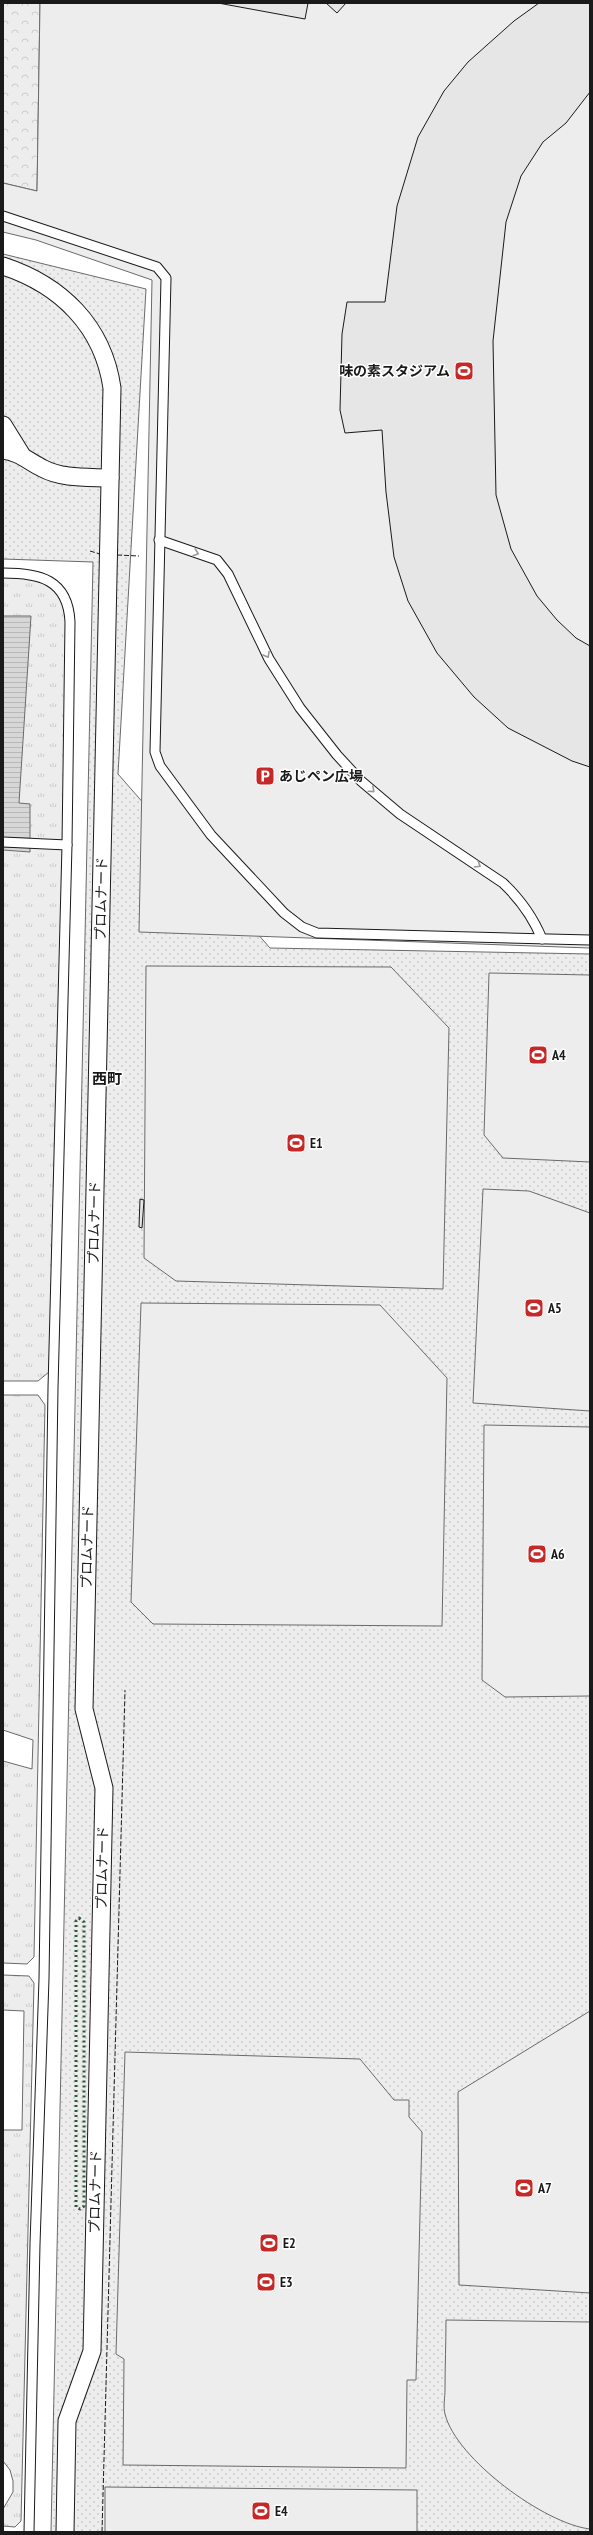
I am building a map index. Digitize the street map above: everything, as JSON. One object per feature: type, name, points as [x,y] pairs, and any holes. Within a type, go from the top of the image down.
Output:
[{"type":"street","name":"プロムナード","points":[[3,266],[30,278],[73,307],[95,334],[101,346],[109,369],[112,388],[84,1709],[104,1788],[92,2352],[67,2421],[65,2532]]},
{"type":"street","points":[[3,425],[21,454]]},
{"type":"street","points":[[3,450],[21,454],[42,468],[58,474],[110,478]]},
{"type":"lane","points":[[3,216],[157,267],[166,278],[155,752],[160,766],[211,835],[284,912],[302,927],[317,933],[590,940]]},
{"type":"lane","points":[[159,540],[217,560],[228,574],[244,610],[277,672],[300,708],[337,755],[361,781],[400,814],[503,883],[516,896],[534,920],[542,939]]},
{"type":"lane","points":[[3,573],[24,573],[47,580],[60,590],[70,612],[67,845],[53,1372],[44,1971],[35,2244],[29,2532]]},
{"type":"lane","points":[[3,842],[67,845]]},
{"type":"green space","points":[[3,3],[40,3],[37,191],[3,183]]},
{"type":"green space","points":[[40,3],[590,3],[590,948],[139,932],[152,280],[36,240],[3,232],[3,183],[37,191]]},
{"type":"green space","points":[[3,254],[146,289],[118,774],[270,948],[590,954],[590,2532],[51,2532],[93,562],[3,559]]},
{"type":"green space","points":[[3,576],[44,577],[72,609],[49,1372],[38,1381],[3,1381]]},
{"type":"green space","name":"E1","points":[[146,966],[391,967],[449,1028],[443,1289],[176,1281],[144,1258]]},
{"type":"green space","name":"A4","points":[[489,973],[590,975],[590,1162],[503,1158],[484,1135]]},
{"type":"green space","name":"A5","points":[[483,1189],[529,1191],[590,1213],[590,1411],[473,1403]]},
{"type":"green space","points":[[141,1303],[380,1305],[447,1378],[442,1626],[153,1624],[131,1602]]},
{"type":"green space","points":[[3,1395],[38,1395],[45,1405],[34,1957],[27,1964],[3,1963],[3,1761],[32,1769],[33,1740],[3,1730]]},
{"type":"green space","name":"A6","points":[[484,1425],[590,1427],[590,1696],[505,1697],[482,1680]]},
{"type":"green space","points":[[3,1975],[29,1976],[34,1983],[21,2521],[15,2527],[3,2526],[3,2509],[13,2492],[13,2481],[10,2470],[3,2461],[3,2130],[22,2130],[24,2011],[3,2010]]},
{"type":"green space","name":"A7","points":[[590,2011],[590,2293],[459,2285],[458,2092]]},
{"type":"green space","name":"E2","points":[[125,2052],[360,2059],[394,2100],[409,2100],[409,2117],[422,2132],[416,2380],[407,2380],[406,2468],[123,2465],[124,2359],[116,2354]]},
{"type":"green space","points":[[446,2320],[590,2322],[590,2529],[571,2524],[550,2515],[527,2502],[484,2469],[466,2450],[453,2432],[444,2408]]},
{"type":"green space","name":"E4","points":[[105,2487],[417,2490],[417,2532],[105,2532]]},
{"type":"shaded area","points":[[3,616],[31,616],[19,803],[30,804],[30,852],[3,850]]},
{"type":"building","points":[[218,3],[308,3],[305,19]]},
{"type":"building","points":[[326,3],[346,3],[337,13]]},
{"type":"building","points":[[539,3],[590,3],[590,92],[566,123],[543,142],[521,176],[506,222],[493,341],[496,495],[511,549],[537,596],[557,620],[576,638],[590,646],[590,767],[572,761],[508,728],[474,697],[437,653],[408,601],[394,557],[386,492],[382,430],[345,433],[340,410],[342,334],[347,302],[385,302],[397,206],[418,137],[444,91],[468,62],[514,21]]},
{"type":"building","points":[[140,1199],[144,1200],[142,1228],[139,1227]]},
{"type":"hedge","points":[[79,1918],[84,1922],[84,2206],[80,2209],[76,2207],[76,1921],[79,1918]]},
{"type":"fence","points":[[90,551],[100,554]]},
{"type":"fence","points":[[117,555],[139,556]]},
{"type":"fence","points":[[102,2532],[125,1690]]},
{"type":"place","name":"味の素スタジアム","points":[[464,371]]},
{"type":"place","name":"あじペン広場","points":[[265,776]]},
{"type":"place","name":"A4","points":[[538,1055]]},
{"type":"place","name":"E1","points":[[296,1143]]},
{"type":"place","name":"A5","points":[[534,1308]]},
{"type":"place","name":"A6","points":[[537,1554]]},
{"type":"place","name":"A7","points":[[524,2188]]},
{"type":"place","name":"E2","points":[[269,2243]]},
{"type":"place","name":"E3","points":[[266,2282]]},
{"type":"place","name":"E4","points":[[261,2511]]},
{"type":"district","name":"西町","points":[[107,1079]]}]
